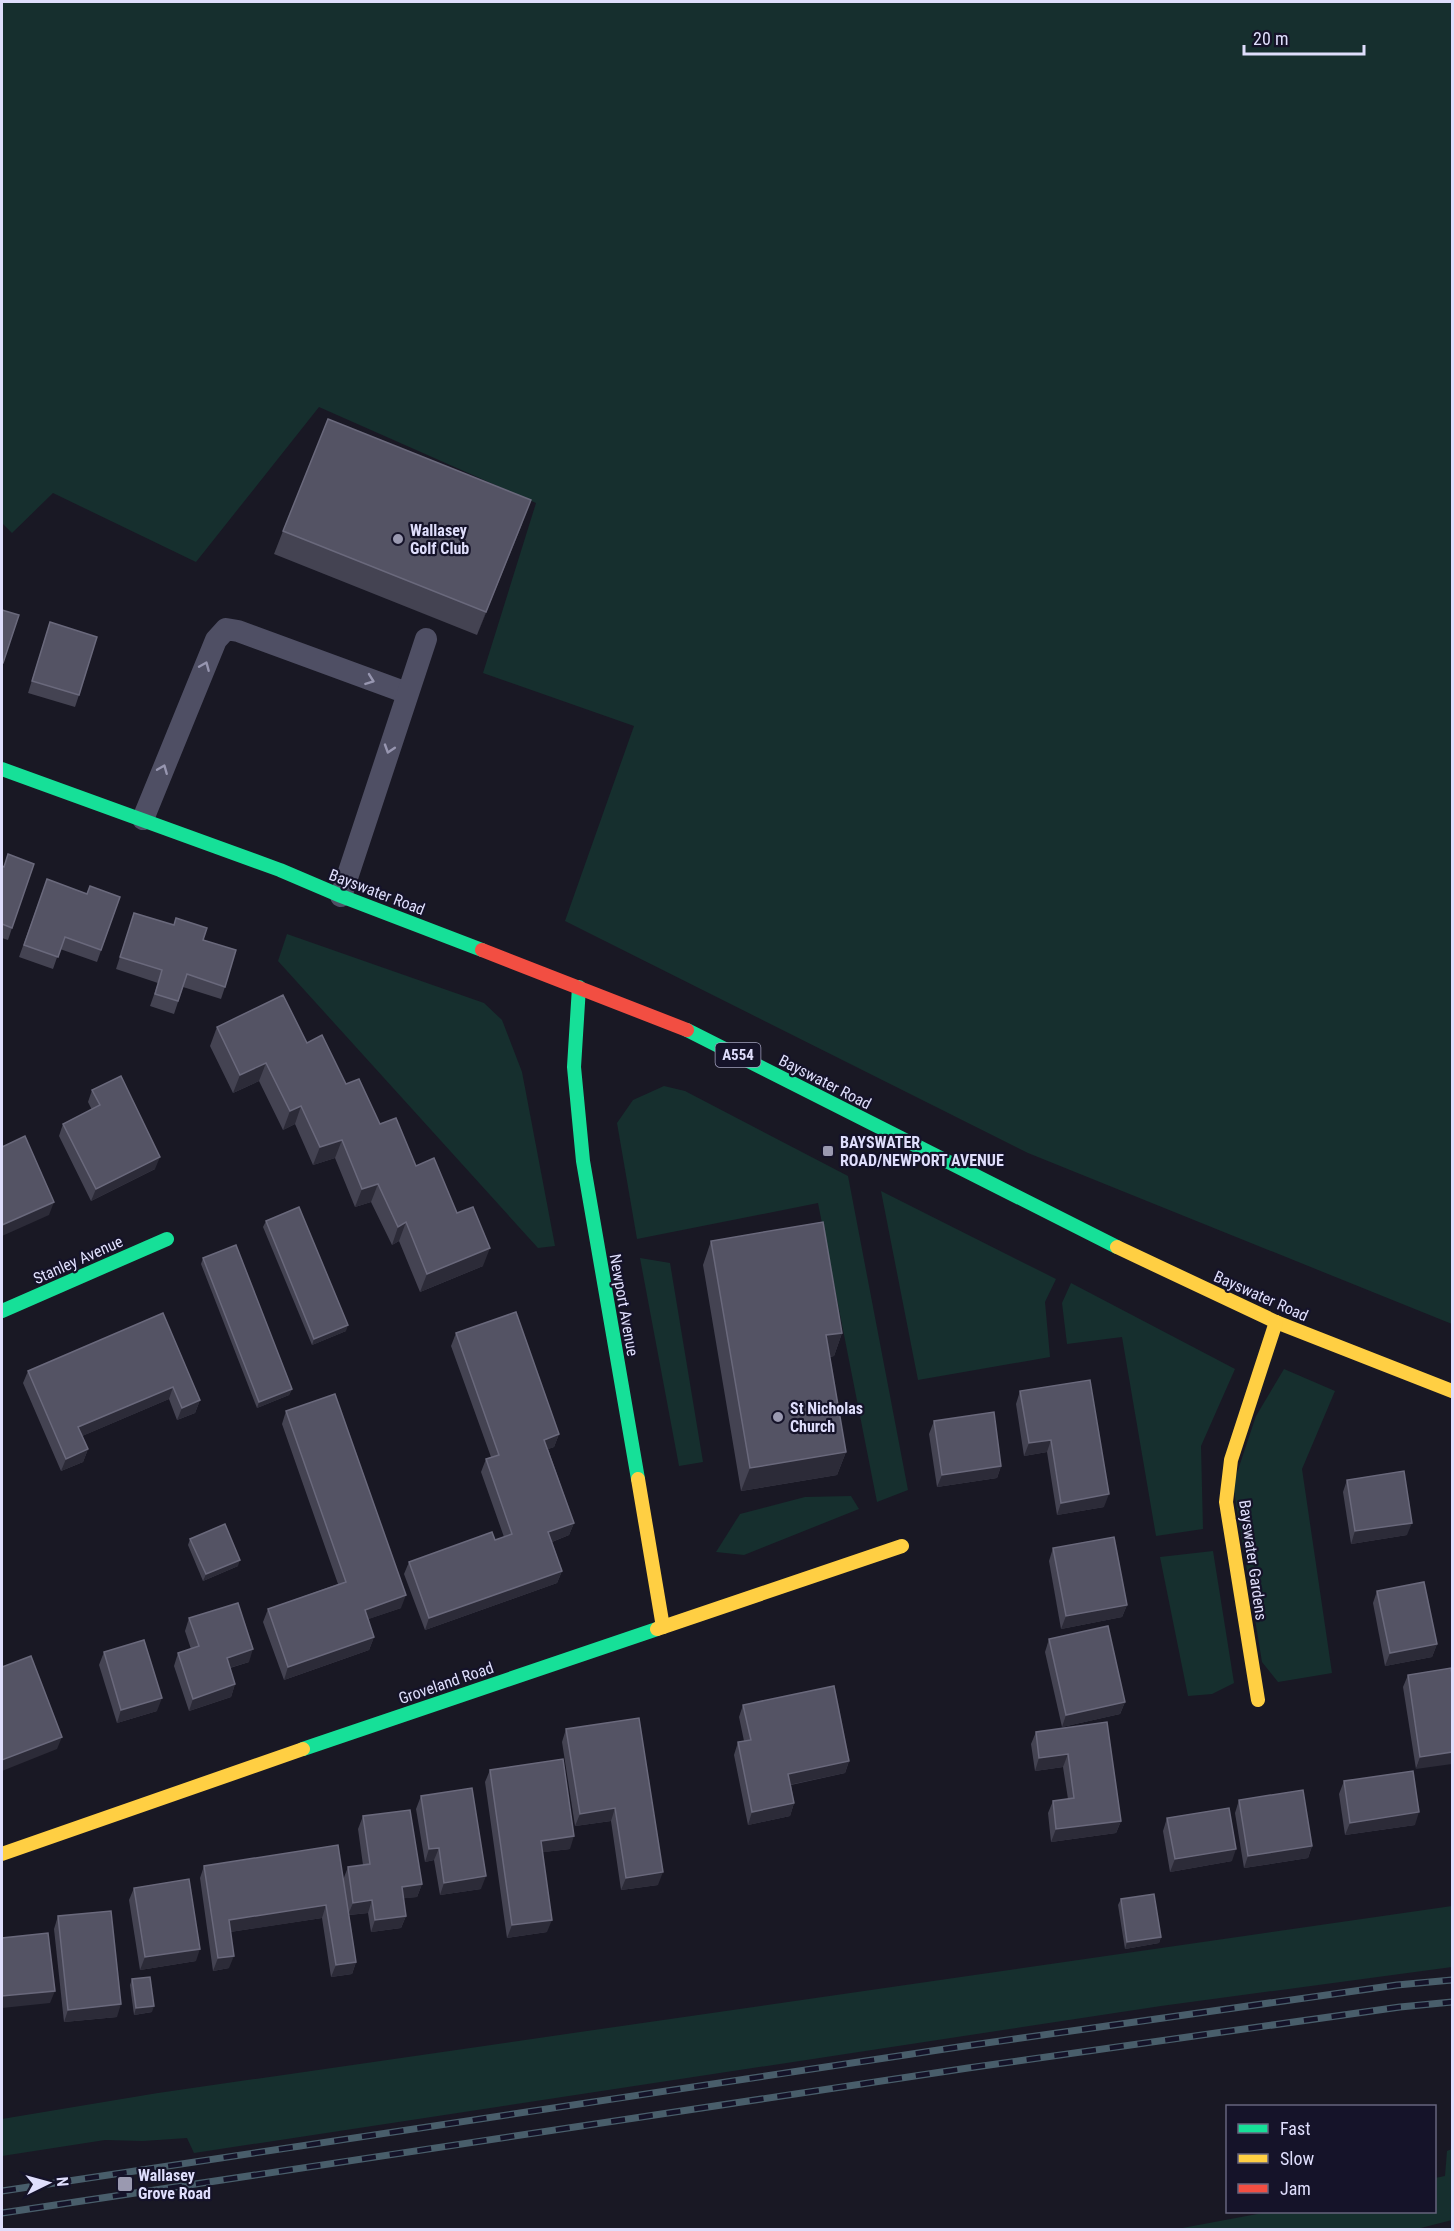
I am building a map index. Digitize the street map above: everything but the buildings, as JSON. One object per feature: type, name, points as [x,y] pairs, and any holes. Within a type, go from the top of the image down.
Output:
[{"type":"street","name":"Bayswater Road","points":[[2,769],[280,870],[341,896],[696,1033],[1065,1222],[1276,1322],[1452,1391]]},
{"type":"street","name":"Newport Avenue","points":[[579,987],[573,1067],[583,1161],[663,1627]]},
{"type":"street","name":"Stanley Avenue","points":[[2,1311],[167,1239]]},
{"type":"street","name":"Bayswater Gardens","points":[[1258,1700],[1226,1502],[1231,1460],[1276,1322]]},
{"type":"street","name":"Groveland Road","points":[[2,1854],[363,1728],[902,1546]]},
{"type":"lane","points":[[143,819],[216,640],[226,629],[238,631],[407,693]]},
{"type":"lane","points":[[341,896],[426,639]]},
{"type":"green space","name":"Wallasey Golf Club","points":[[2,2],[1452,2],[1452,1324],[1028,1153],[565,921],[634,726],[483,673],[536,503],[319,407],[196,562],[53,493],[12,533],[2,523]]},
{"type":"green space","points":[[287,934],[484,1003],[502,1020],[522,1072],[555,1246],[538,1248],[278,961]]},
{"type":"green space","points":[[664,1086],[685,1091],[848,1176],[908,1490],[877,1502],[818,1203],[637,1239],[617,1123],[633,1100]]},
{"type":"green space","points":[[881,1191],[1056,1279],[1045,1302],[1050,1357],[918,1380]]},
{"type":"green space","points":[[640,1258],[670,1263],[703,1462],[679,1466]]},
{"type":"green space","points":[[1071,1283],[1235,1369],[1201,1446],[1203,1529],[1156,1536],[1122,1337],[1067,1344],[1062,1303]]},
{"type":"green space","points":[[1284,1369],[1335,1391],[1302,1469],[1332,1673],[1278,1682],[1262,1662],[1233,1485],[1256,1416]]},
{"type":"green space","points":[[851,1496],[859,1509],[744,1555],[716,1552],[740,1514],[805,1497]]},
{"type":"green space","points":[[1213,1551],[1234,1683],[1212,1694],[1188,1696],[1160,1557]]},
{"type":"green space","points":[[1452,1906],[1452,1967],[1161,2006],[194,2153],[187,2138],[143,2141],[105,2140],[2,2156],[2,2119],[158,2093]]},
{"type":"green space","points":[[1452,2149],[1452,2220],[1413,2230],[1177,2229],[1263,2213],[1436,2213],[1436,2178],[1445,2176],[1447,2151]]},
{"type":"railway","points":[[2,2191],[965,2046],[1397,1985],[1452,1980]]},
{"type":"railway","points":[[2,2213],[968,2068],[1400,2007],[1452,2002]]},
{"type":"traffic: fast","points":[[2,769],[280,870],[482,950]]},
{"type":"traffic: fast","points":[[579,987],[574,1067],[583,1161],[638,1479]]},
{"type":"traffic: fast","points":[[687,1030],[1117,1247]]},
{"type":"traffic: fast","points":[[2,1311],[167,1239]]},
{"type":"traffic: fast","points":[[303,1749],[657,1629]]},
{"type":"traffic: slow","points":[[1117,1247],[1276,1322],[1452,1391]]},
{"type":"traffic: slow","points":[[1258,1700],[1226,1502],[1231,1460],[1276,1322]]},
{"type":"traffic: slow","points":[[638,1479],[663,1627]]},
{"type":"traffic: slow","points":[[657,1629],[902,1546]]},
{"type":"traffic: slow","points":[[2,1854],[303,1749]]},
{"type":"traffic: jam","points":[[482,950],[687,1030]]},
{"type":"place","name":"Wallasey Golf Club","points":[[398,539]]},
{"type":"place","name":"BAYSWATER ROAD/NEWPORT AVENUE","points":[[828,1151]]},
{"type":"place","name":"St Nicholas Church","points":[[778,1417]]},
{"type":"place","name":"Wallasey Grove Road","points":[[125,2184]]}]
